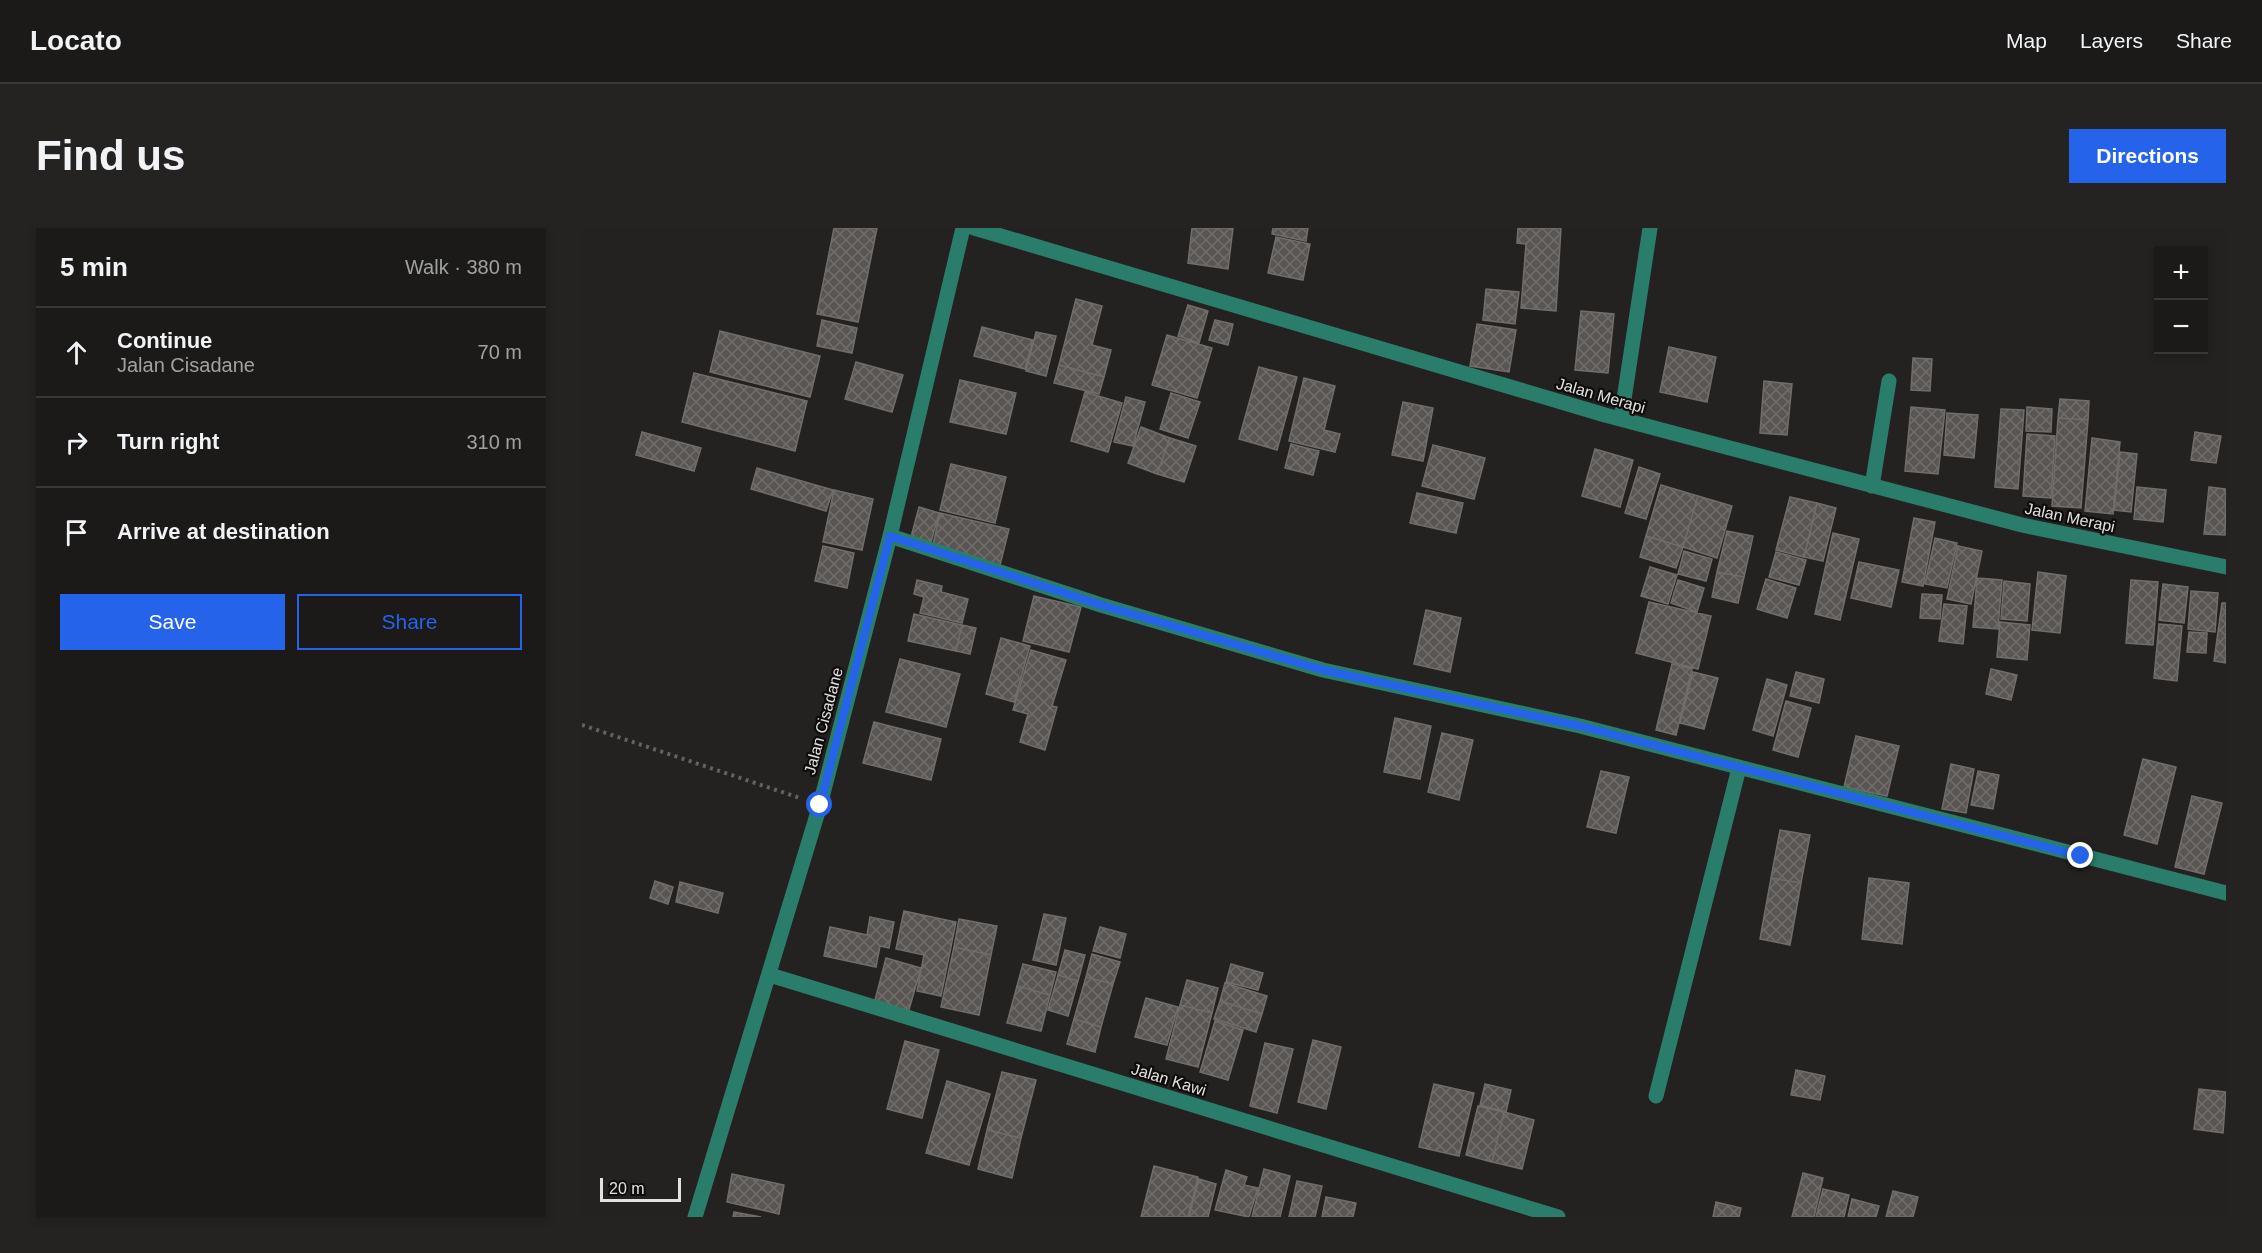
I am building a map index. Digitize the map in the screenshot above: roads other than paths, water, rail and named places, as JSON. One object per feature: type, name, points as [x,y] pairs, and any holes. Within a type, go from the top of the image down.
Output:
[{"type":"street","name":"Jalan Cisadane","points":[[695,1217],[820,805],[890,536],[963,228]]},
{"type":"street","name":"Jalan Merapi","points":[[975,228],[1621,419],[2022,525],[2226,567]]},
{"type":"street","points":[[1621,419],[1650,228]]},
{"type":"street","points":[[1872,486],[1889,381]]},
{"type":"street","points":[[890,536],[1101,605],[1323,670],[1580,726],[2226,893]]},
{"type":"street","points":[[1656,1096],[1739,768]]},
{"type":"street","name":"Jalan Kawi","points":[[770,975],[1558,1217]]}]
